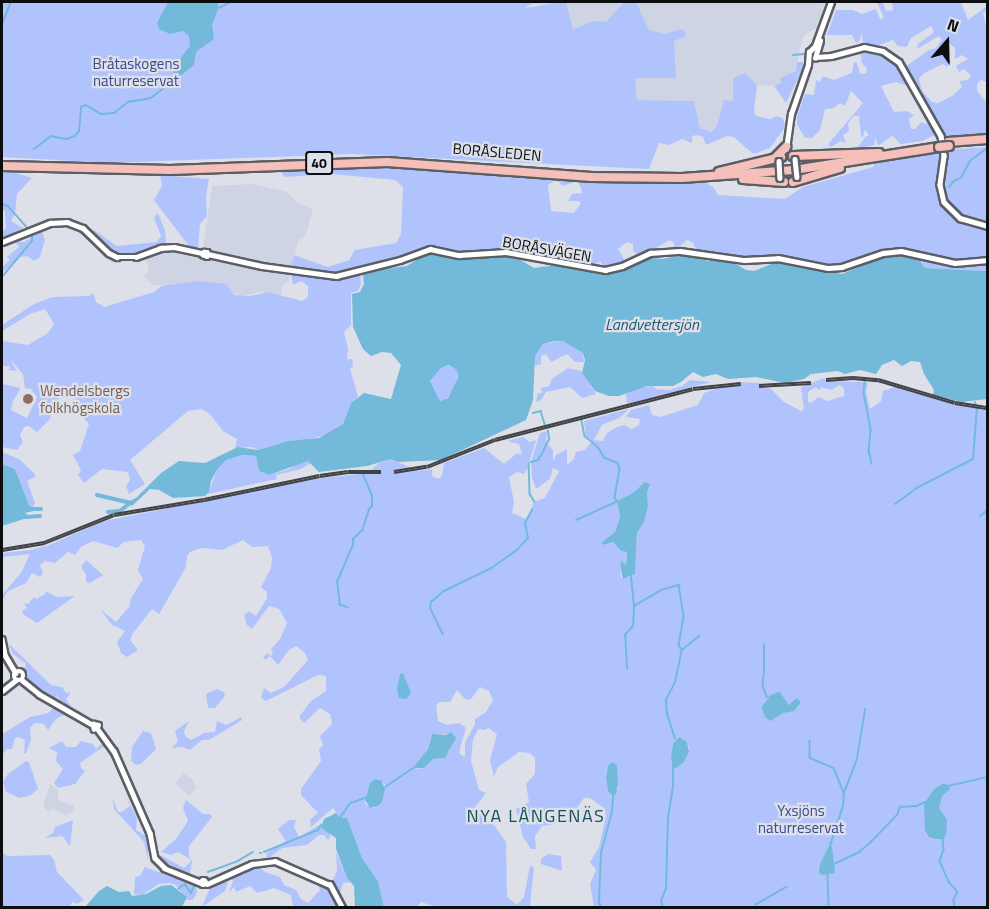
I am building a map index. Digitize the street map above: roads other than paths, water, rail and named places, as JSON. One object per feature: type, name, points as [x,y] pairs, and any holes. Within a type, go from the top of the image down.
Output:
[{"type":"highway","name":"BORÅSLEDEN","points":[[2,163],[170,170],[387,162],[591,177],[794,170],[939,145],[987,141]]},
{"type":"highway","points":[[716,174],[779,159],[786,147]]},
{"type":"highway","points":[[794,158],[879,155]]},
{"type":"highway","points":[[716,174],[788,180],[879,155]]},
{"type":"street","points":[[788,180],[794,158],[789,142],[794,114],[832,2]]},
{"type":"street","points":[[786,147],[791,114],[809,55],[838,53],[854,48],[873,49],[890,55],[903,67],[941,136],[944,156],[940,189],[944,202],[960,218],[987,226]]},
{"type":"street","points":[[788,180],[779,159],[794,158]]},
{"type":"street","name":"BORÅSVÄGEN","points":[[2,242],[50,224],[67,222],[83,228],[108,252],[131,256],[174,247],[262,266],[336,276],[400,260],[430,249],[459,255],[506,252],[605,270],[622,266],[651,253],[680,251],[744,260],[778,258],[828,268],[842,267],[883,253],[901,251],[955,263],[987,261]]},
{"type":"street","points":[[2,639],[6,658],[16,673],[16,680]]},
{"type":"street","points":[[16,673],[22,673],[22,680]]},
{"type":"street","points":[[2,691],[16,680],[22,680],[39,694],[95,727],[114,751],[153,844],[154,859],[165,868],[204,882],[252,864],[282,862],[330,885],[343,908]]},
{"type":"water","points":[[168,2],[218,2],[212,25],[214,39],[196,52],[194,65],[178,78],[175,77],[172,69],[190,46],[189,36],[183,31],[170,34],[159,29],[157,23]]},
{"type":"water","name":"Landvettersjön","points":[[430,251],[465,260],[480,255],[501,254],[517,258],[534,268],[557,265],[604,275],[628,268],[645,257],[662,259],[682,255],[709,261],[731,261],[746,270],[754,271],[776,262],[842,274],[886,255],[898,254],[919,259],[925,268],[986,271],[987,399],[962,402],[933,395],[934,390],[920,362],[911,361],[902,366],[894,360],[882,365],[876,374],[860,370],[845,374],[838,371],[811,374],[804,379],[785,383],[756,377],[728,379],[716,374],[703,377],[693,372],[673,386],[647,386],[619,396],[609,396],[595,391],[582,373],[585,360],[583,353],[563,341],[554,341],[543,344],[535,356],[533,400],[526,420],[441,460],[398,462],[391,459],[367,466],[319,472],[308,461],[269,475],[259,471],[256,456],[242,455],[226,460],[217,470],[211,481],[209,492],[205,496],[173,498],[159,490],[150,489],[132,506],[128,502],[136,498],[161,473],[179,461],[205,463],[238,447],[258,450],[288,441],[319,438],[343,424],[351,403],[364,393],[391,399],[401,365],[391,353],[382,352],[371,356],[363,349],[353,327],[352,294],[360,292],[364,284],[363,275],[368,271],[407,266]],"holes":[[[449,365],[457,370],[458,378],[448,398],[440,401],[430,381],[441,368]]]},
{"type":"water","points":[[2,464],[15,469],[33,511],[25,513],[30,517],[2,526]]},
{"type":"water","points":[[645,482],[650,484],[647,492],[648,506],[644,522],[637,533],[635,574],[623,579],[620,565],[622,561],[626,565],[627,552],[621,551],[613,542],[604,545],[601,543],[615,532],[620,517],[617,501],[633,493]]},
{"type":"water","points":[[403,673],[411,693],[406,699],[399,698],[397,689],[400,674]]},
{"type":"water","points":[[780,692],[789,705],[797,698],[801,702],[794,711],[783,713],[771,721],[766,718],[761,708],[770,695]]},
{"type":"water","points":[[451,732],[456,738],[445,758],[433,759],[424,768],[416,768],[415,765],[428,749],[432,734],[446,735]]},
{"type":"water","points":[[679,737],[687,742],[689,752],[683,763],[676,768],[672,766],[671,757],[673,743]]},
{"type":"water","points":[[612,762],[617,765],[618,784],[616,794],[613,796],[608,791],[606,777],[608,766]]},
{"type":"water","points":[[376,779],[381,780],[385,789],[382,802],[370,808],[365,800],[370,783]]},
{"type":"water","points":[[946,784],[950,789],[942,796],[939,808],[947,820],[946,835],[943,839],[936,839],[929,837],[925,830],[924,804],[934,789]]},
{"type":"water","points":[[336,813],[340,818],[347,818],[362,858],[378,881],[384,907],[355,907],[354,886],[347,878],[336,849],[336,838],[321,828],[324,819]]},
{"type":"water","points":[[829,846],[832,847],[835,873],[822,875],[819,873],[820,864]]},
{"type":"water","points":[[171,885],[187,897],[182,907],[85,907],[99,891],[107,886],[119,892],[129,891],[132,896],[146,894],[161,886]]},
{"type":"waterway","points":[[2,24],[11,2]]},
{"type":"waterway","points":[[219,8],[231,2]]},
{"type":"waterway","points":[[793,55],[804,54]]},
{"type":"waterway","points":[[34,149],[51,136],[67,139],[75,136],[79,131],[81,107],[86,105],[101,114],[114,113],[128,102],[151,98],[175,79]]},
{"type":"waterway","points":[[949,187],[961,178],[970,161],[987,148]]},
{"type":"waterway","points":[[2,204],[8,206],[29,229]]},
{"type":"waterway","points":[[2,277],[32,241],[32,233]]},
{"type":"waterway","points":[[865,382],[864,393],[871,430],[869,451],[872,464]]},
{"type":"waterway","points":[[975,402],[977,406]]},
{"type":"waterway","points":[[895,504],[917,488],[973,459],[977,407]]},
{"type":"waterway","points":[[533,413],[541,411],[545,424]]},
{"type":"waterway","points":[[582,421],[585,436],[598,447],[605,458],[618,463],[620,469],[615,498],[617,501]]},
{"type":"waterway","points":[[531,462],[538,460],[542,454],[549,439],[548,431]]},
{"type":"waterway","points":[[529,463],[530,494],[535,502]]},
{"type":"waterway","points":[[348,608],[340,605],[337,582],[353,545],[353,539],[362,531],[372,506],[372,496],[362,473]]},
{"type":"waterway","points":[[97,495],[128,502]]},
{"type":"waterway","points":[[108,512],[120,511],[131,502]]},
{"type":"waterway","points":[[576,520],[616,502]]},
{"type":"waterway","points":[[32,509],[41,509]]},
{"type":"waterway","points":[[443,635],[430,608],[431,602],[444,591],[490,569],[517,550],[528,538],[525,523],[532,510]]},
{"type":"waterway","points":[[980,516],[988,510]]},
{"type":"waterway","points":[[26,517],[40,516]]},
{"type":"waterway","points":[[627,669],[625,635],[633,626],[634,606],[631,577]]},
{"type":"waterway","points":[[634,606],[664,589],[679,585],[684,617],[679,645],[682,650]]},
{"type":"waterway","points":[[675,739],[667,715],[666,700],[675,682],[682,650],[699,636]]},
{"type":"waterway","points":[[764,645],[764,674]]},
{"type":"waterway","points":[[764,676],[763,686],[767,697]]},
{"type":"waterway","points":[[830,846],[843,806],[844,793],[857,759],[865,710]]},
{"type":"waterway","points":[[810,741],[810,758],[834,768],[844,793]]},
{"type":"waterway","points":[[385,787],[415,767]]},
{"type":"waterway","points":[[663,908],[661,901],[666,888],[668,818],[673,787],[673,767]]},
{"type":"waterway","points":[[948,786],[988,777]]},
{"type":"waterway","points":[[601,908],[599,902],[601,853],[612,812],[613,796]]},
{"type":"waterway","points":[[347,807],[365,798]]},
{"type":"waterway","points":[[834,864],[858,853],[870,843],[897,815],[900,807],[917,806],[925,802]]},
{"type":"waterway","points":[[340,818],[346,809]]},
{"type":"waterway","points":[[264,852],[318,830],[321,825]]},
{"type":"waterway","points":[[943,839],[944,850],[940,861],[949,882],[958,892],[954,900],[955,908]]},
{"type":"waterway","points":[[208,872],[238,861],[253,852]]},
{"type":"waterway","points":[[828,875],[829,908]]},
{"type":"waterway","points":[[178,889],[185,884],[191,893],[194,886],[197,886]]},
{"type":"waterway","points":[[755,905],[786,887]]},
{"type":"railway","points":[[826,380],[853,378],[878,380],[955,403],[988,408]]},
{"type":"railway","points":[[759,386],[811,383]]},
{"type":"railway","points":[[394,472],[427,467],[495,440],[693,389],[741,384]]},
{"type":"railway","points":[[2,550],[44,543],[114,515],[204,500],[320,476],[348,472],[381,472]]},
{"type":"place","name":"Wendelsbergs folkhögskola","points":[[28,399]]},
{"type":"district","name":"NYA LÅNGENÄS","points":[[536,816]]},
{"type":"park label","name":"Bråtaskogens naturreservat","points":[[136,72]]},
{"type":"park label","name":"Yxsjöns naturreservat","points":[[801,818]]}]
